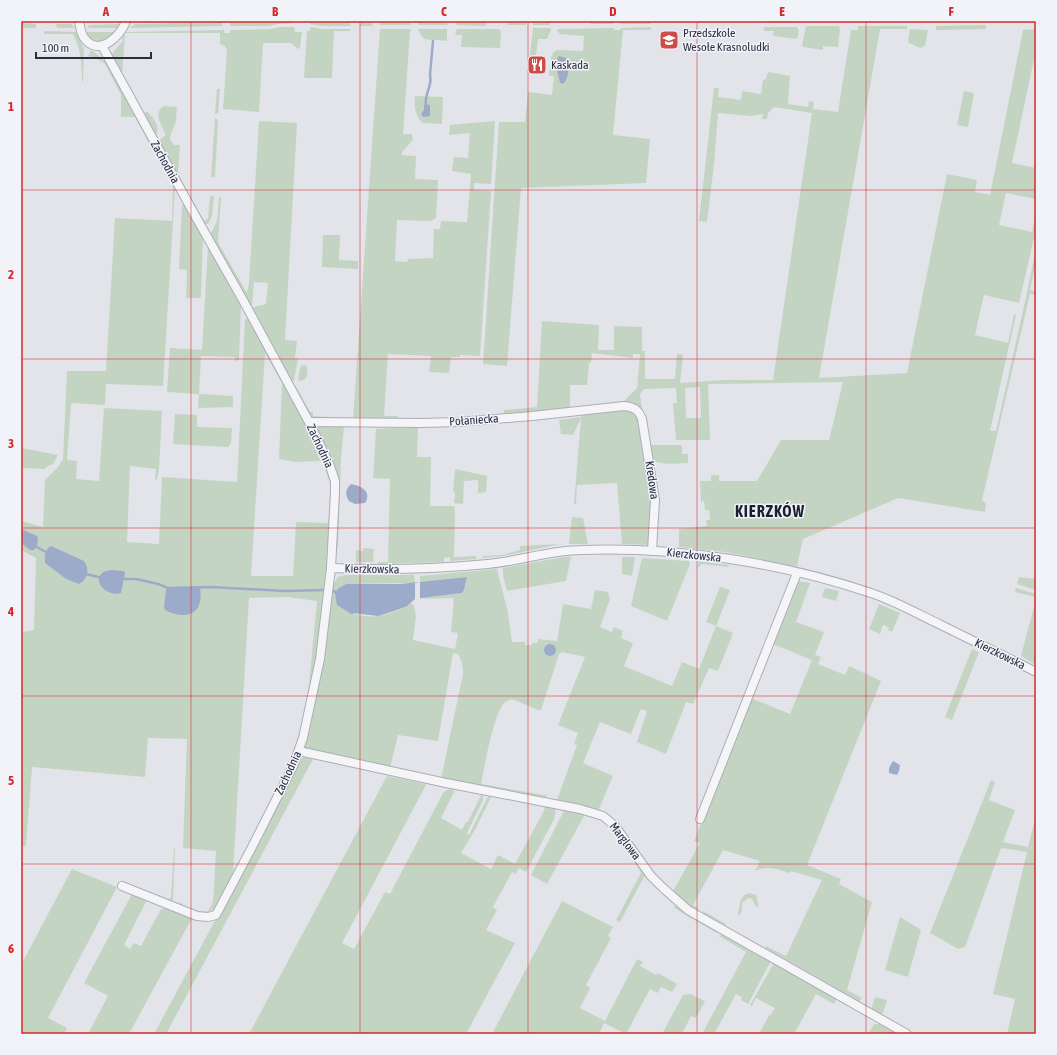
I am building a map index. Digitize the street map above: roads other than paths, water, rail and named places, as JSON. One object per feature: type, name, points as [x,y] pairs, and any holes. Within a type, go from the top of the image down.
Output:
[{"type":"street","points":[[79,21],[85,40],[92,45],[102,46],[110,42],[121,32],[126,21]]},
{"type":"street","name":"Zachodnia","points":[[102,46],[309,422],[330,466],[335,481],[331,568],[320,659],[299,751],[293,766],[252,847],[216,915],[208,917],[197,916],[122,886]]},
{"type":"street","name":"Połaniecka","points":[[309,422],[458,422],[624,406],[637,410]]},
{"type":"street","name":"Kredowa","points":[[637,410],[642,419],[655,500],[652,551]]},
{"type":"street","name":"Kierzkowska","points":[[331,568],[417,569],[498,563],[568,550],[652,551],[716,557],[797,573],[877,595],[1036,672]]},
{"type":"street","points":[[700,819],[797,573]]},
{"type":"street","name":"Marglowa","points":[[299,751],[446,783],[580,808],[603,816],[616,826],[652,876],[667,892],[688,910],[907,1034]]},
{"type":"water","points":[[559,56],[566,58],[568,64],[567,79],[563,84],[560,83],[555,62]]},
{"type":"water","points":[[425,104],[430,105],[430,116],[423,117],[421,114],[424,110]]},
{"type":"water","points":[[351,484],[359,486],[365,490],[367,493],[367,499],[365,503],[355,504],[349,501],[346,492]]},
{"type":"water","points":[[21,529],[37,536],[38,540],[34,550],[30,550],[21,543]]},
{"type":"water","points":[[51,546],[84,561],[87,567],[87,574],[82,582],[79,584],[66,579],[45,563],[46,551]]},
{"type":"water","points":[[112,570],[124,571],[125,573],[121,593],[114,594],[108,592],[100,584],[100,575],[104,572]]},
{"type":"water","points":[[467,577],[462,593],[415,599],[407,606],[378,616],[352,613],[338,604],[337,589],[346,584],[400,584]]},
{"type":"water","points":[[200,587],[201,596],[199,604],[193,613],[181,615],[165,610],[166,590],[168,588]]},
{"type":"water","points":[[552,644],[555,645],[555,655],[548,656],[545,655],[544,648],[545,645]]},
{"type":"water","points":[[893,761],[900,765],[897,775],[889,773],[889,768]]},
{"type":"waterway","points":[[426,106],[426,97],[431,79],[430,75],[433,41]]},
{"type":"waterway","points":[[33,545],[48,553]]},
{"type":"waterway","points":[[86,574],[102,578]]},
{"type":"waterway","points":[[123,579],[136,579],[168,588],[211,587],[285,591],[324,590]]},
{"type":"waterway","points":[[333,591],[336,592],[338,604],[352,613]]},
{"type":"place","name":"Przedszkole Wesołe Krasnoludki","points":[[669,40]]},
{"type":"place","name":"Kaskada","points":[[537,65]]},
{"type":"district","name":"KIERZKÓW","points":[[770,511]]}]
